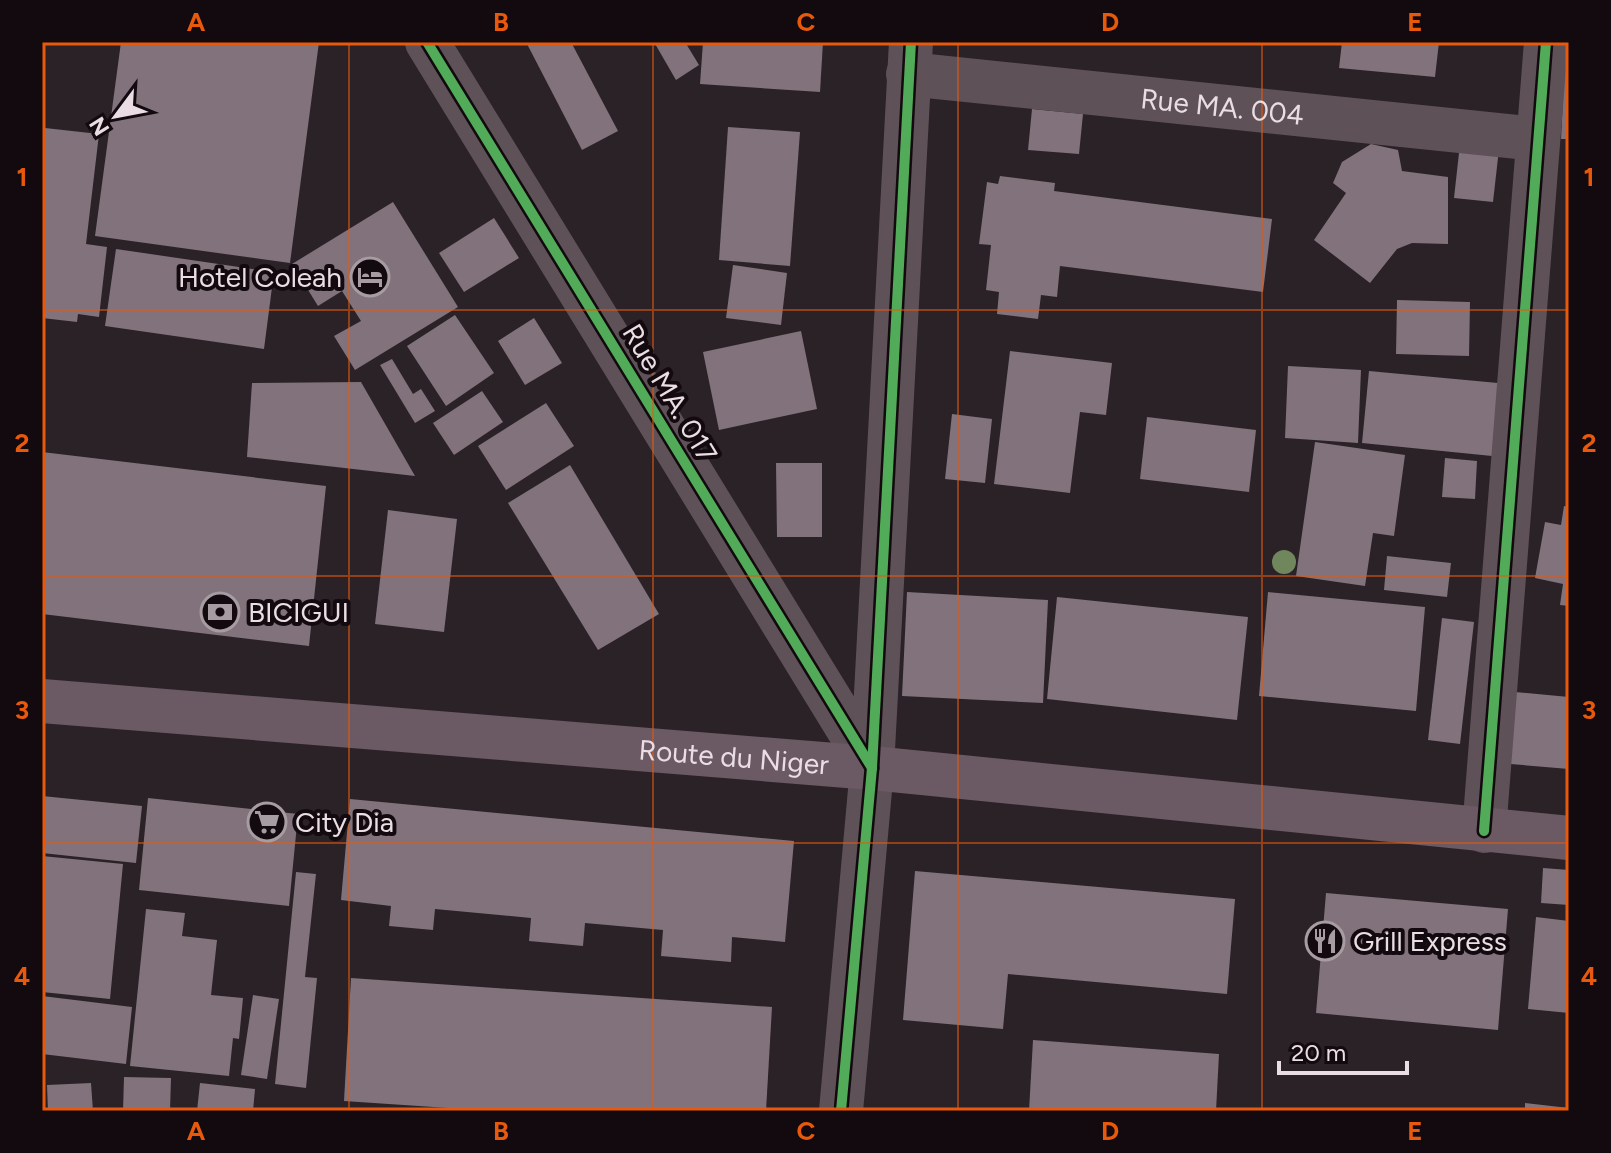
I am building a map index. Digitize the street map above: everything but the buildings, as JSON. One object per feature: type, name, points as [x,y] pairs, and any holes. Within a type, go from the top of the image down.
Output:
[{"type":"main road","name":"Route du Niger","points":[[42,701],[872,768],[1569,838]]},
{"type":"street","name":"Rue MA. 017","points":[[427,42],[872,768]]},
{"type":"street","points":[[1484,831],[1546,42]]},
{"type":"street","points":[[841,1111],[872,768],[910,58]]},
{"type":"street","name":"Rue MA. 004","points":[[910,58],[1536,139]]},
{"type":"cycle path","points":[[427,42],[872,768]]},
{"type":"cycle path","points":[[841,1111],[872,768],[911,42]]},
{"type":"cycle path","points":[[1484,831],[1546,42]]},
{"type":"place","name":"Hotel Coleah","points":[[370,277]]},
{"type":"place","name":"BICIGUI","points":[[220,612]]},
{"type":"place","name":"City Dia","points":[[267,822]]},
{"type":"place","name":"Grill Express","points":[[1325,941]]}]
